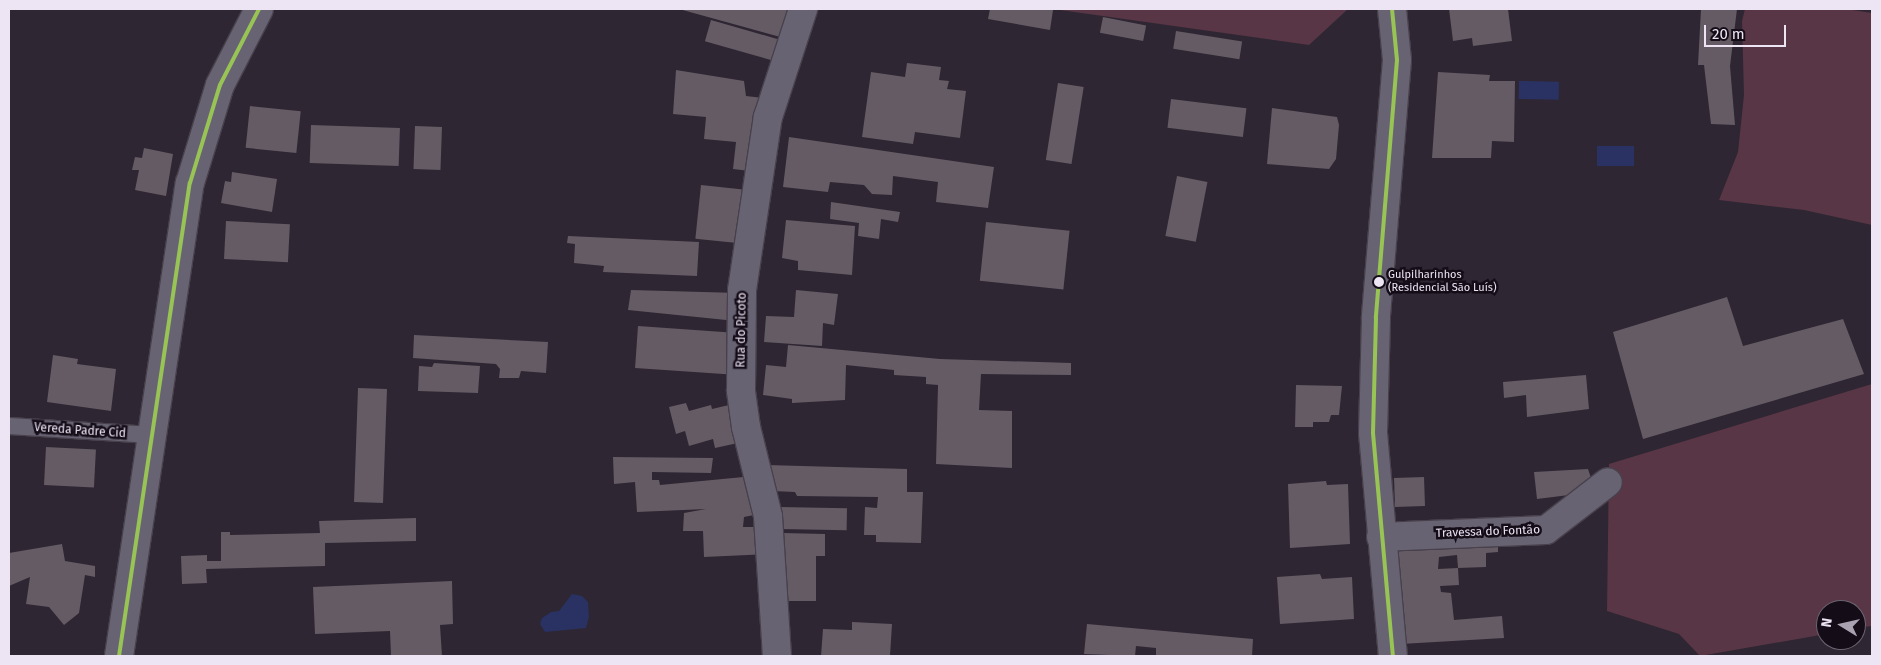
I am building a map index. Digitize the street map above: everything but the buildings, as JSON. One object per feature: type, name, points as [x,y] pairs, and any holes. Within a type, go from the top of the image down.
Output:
[{"type":"street","points":[[119,656],[190,183],[220,84],[258,9]]},
{"type":"street","name":"Rua do Picoto","points":[[777,656],[768,516],[746,427],[741,390],[742,290],[768,117],[803,9]]},
{"type":"street","points":[[1392,9],[1397,60],[1376,318],[1374,424],[1381,537],[1393,656]]},
{"type":"street","name":"Travessa do Fontão","points":[[1381,537],[1546,530],[1608,482]]},
{"type":"lane","name":"Vereda Padre Cid","points":[[9,426],[152,435]]},
{"type":"shaded area","points":[[1053,9],[1348,9],[1309,45]]},
{"type":"shaded area","points":[[1745,9],[1846,9],[1872,13],[1872,225],[1804,210],[1719,200],[1738,152],[1744,95],[1742,21]]},
{"type":"shaded area","points":[[1872,384],[1872,626],[1866,627],[1866,600],[1816,600],[1816,636],[1700,656],[1679,634],[1607,611],[1609,464]]},
{"type":"water","points":[[1519,81],[1559,82],[1559,100],[1519,99]]},
{"type":"water","points":[[1597,146],[1634,146],[1634,166],[1597,166]]},
{"type":"water","points":[[572,594],[582,596],[588,602],[589,617],[586,628],[545,632],[540,624],[542,618],[551,612],[559,611]]},
{"type":"transit line","points":[[119,656],[190,183],[220,85],[259,9]]},
{"type":"transit line","points":[[1392,9],[1397,60],[1376,318],[1373,433],[1393,656]]},
{"type":"place","name":"Gulpilharinhos (Residencial São Luís)","points":[[1379,282]]}]
